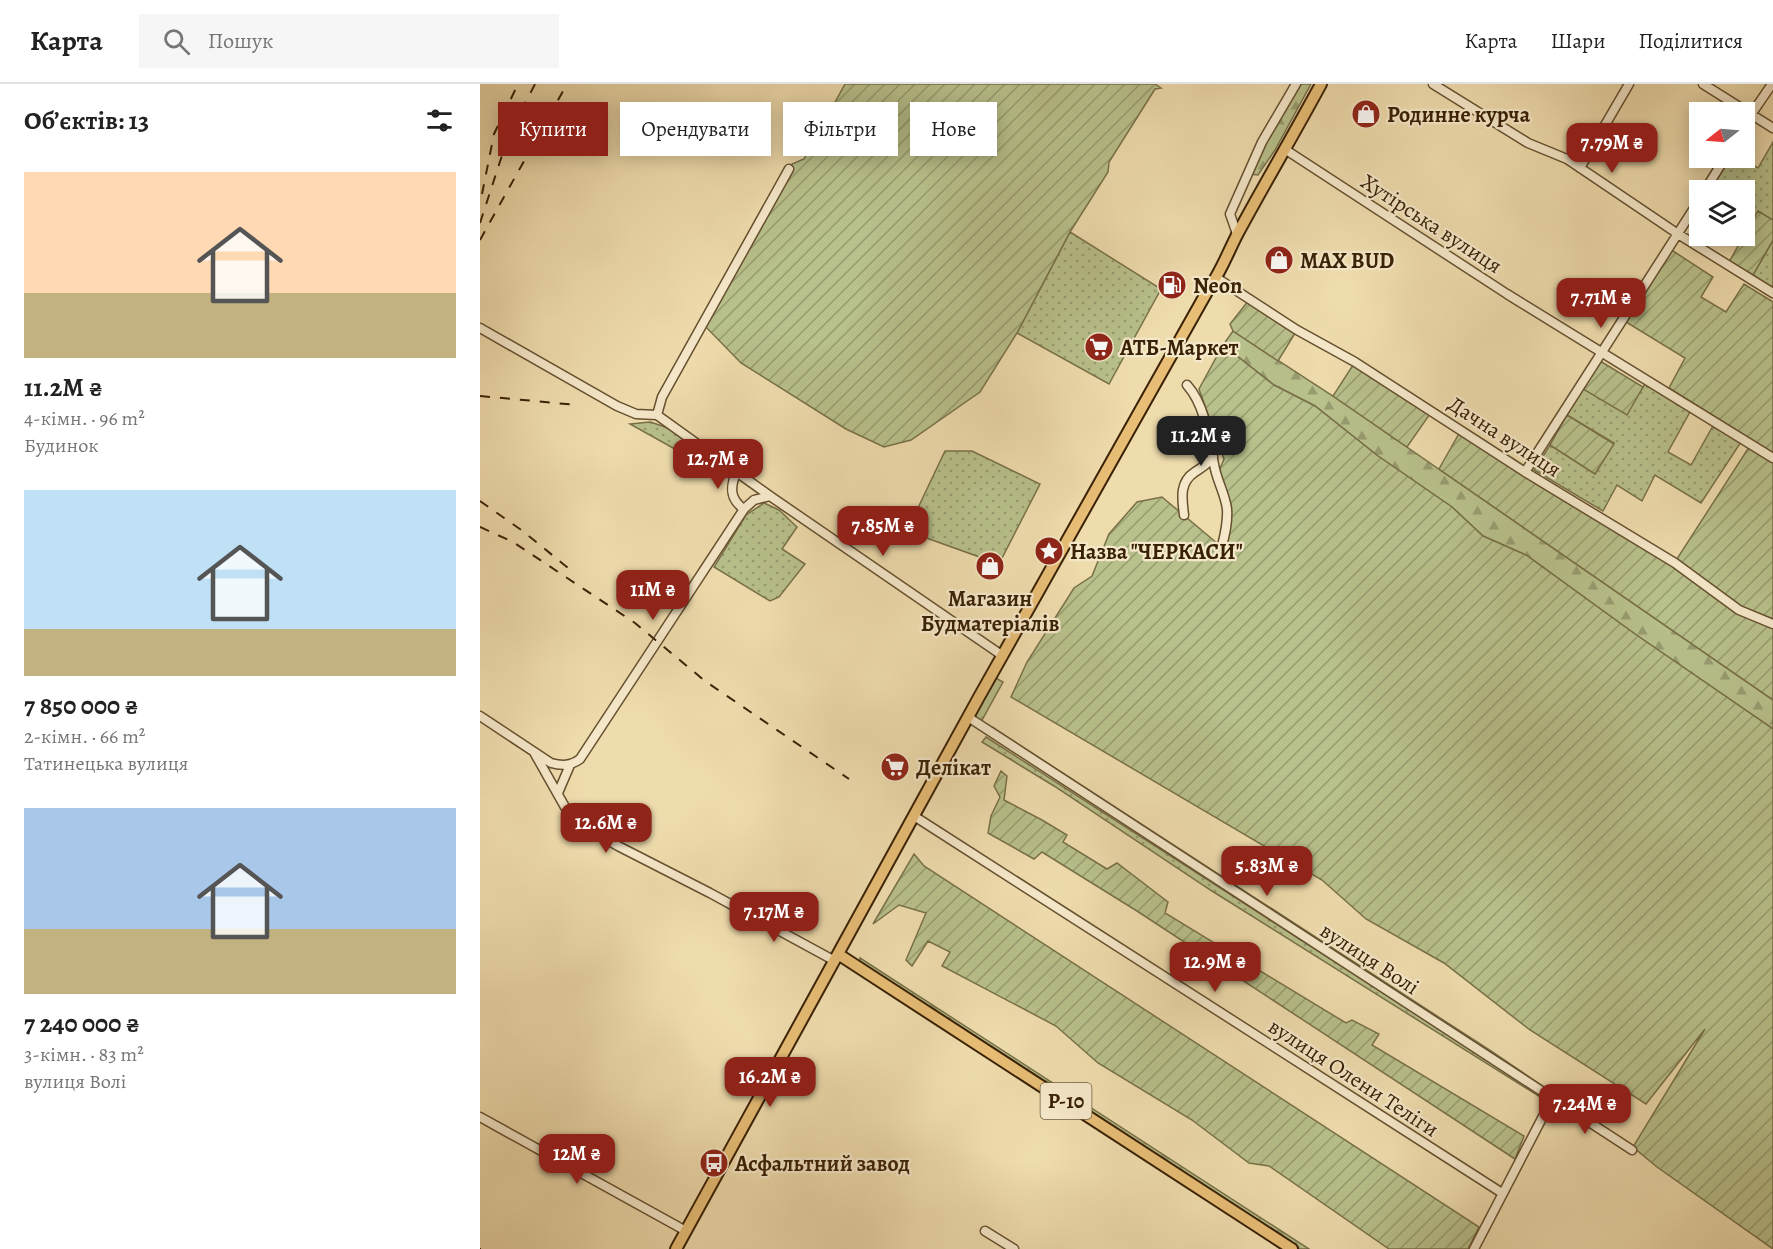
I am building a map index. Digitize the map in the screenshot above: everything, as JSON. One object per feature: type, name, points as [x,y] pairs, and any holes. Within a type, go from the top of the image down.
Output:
[{"type":"main road","points":[[676,1249],[968,717],[1208,290],[1217,278],[1237,234],[1321,84]]},
{"type":"main road","name":"Р-10","points":[[836,958],[1292,1249]]},
{"type":"street","points":[[1237,234],[1230,214],[1262,142],[1296,84]]},
{"type":"street","points":[[1433,84],[1528,143],[1567,159],[1678,234],[1773,292]]},
{"type":"street","points":[[1580,168],[1629,84]]},
{"type":"street","points":[[1703,84],[1732,102]]},
{"type":"street","points":[[1755,108],[1772,84]]},
{"type":"street","points":[[1755,117],[1773,128]]},
{"type":"street","name":"Хутірська вулиця","points":[[1286,150],[1507,294],[1773,458]]},
{"type":"street","points":[[657,415],[662,398],[789,169]]},
{"type":"street","points":[[1525,472],[1689,217]]},
{"type":"street","name":"Дачна вулиця","points":[[1217,278],[1297,330],[1355,362],[1525,472],[1675,562],[1739,610],[1773,624]]},
{"type":"street","points":[[480,328],[617,406],[636,414],[657,415],[1003,656]]},
{"type":"street","points":[[1187,384],[1194,393],[1212,447],[1227,507],[1227,522],[1222,546]]},
{"type":"street","points":[[1184,515],[1182,496],[1184,482],[1213,458]]},
{"type":"street","points":[[737,471],[731,491],[738,505],[744,509]]},
{"type":"street","points":[[558,793],[570,765],[580,759],[744,509],[754,500],[771,496]]},
{"type":"street","points":[[480,716],[551,763],[570,765]]},
{"type":"street","name":"вулиця Волі","points":[[968,717],[1632,1150]]},
{"type":"street","points":[[535,753],[571,815],[584,826],[836,958]]},
{"type":"street","name":"вулиця Олени Теліги","points":[[914,816],[1502,1193]]},
{"type":"street","points":[[1474,1249],[1552,1099]]},
{"type":"street","points":[[480,1117],[686,1231]]},
{"type":"street","points":[[984,1230],[1014,1249]]},
{"type":"green space","points":[[845,84],[1155,84],[1161,88],[1155,89],[1109,162],[1108,172],[1070,232],[1017,333],[980,392],[911,440],[884,447],[846,429],[741,363],[703,324],[792,164],[806,156],[898,156],[898,102],[835,102]]},
{"type":"green space","points":[[1298,84],[1311,84],[1275,150],[1258,175],[1250,174],[1253,164]]},
{"type":"green space","points":[[1773,142],[1773,220],[1758,212],[1755,217],[1755,180],[1714,180],[1722,168],[1758,168]]},
{"type":"green space","points":[[1758,211],[1773,220],[1773,240],[1753,275],[1729,262],[1738,246],[1755,246],[1755,216]]},
{"type":"green space","points":[[1070,232],[1161,289],[1109,384],[1017,333]]},
{"type":"green space","points":[[1773,240],[1773,288],[1753,275]]},
{"type":"green space","points":[[1670,249],[1713,277],[1701,297],[1726,312],[1744,284],[1773,302],[1773,453],[1669,388],[1685,358],[1626,322]]},
{"type":"green space","points":[[1249,300],[1297,330],[1278,361],[1233,331],[1230,324]]},
{"type":"green space","points":[[1233,331],[1333,396],[1773,700],[1773,729],[1635,634],[1526,555],[1483,536],[1452,507],[1378,456],[1315,406],[1274,385],[1223,345]]},
{"type":"green space","points":[[1223,345],[1274,385],[1315,406],[1378,456],[1452,507],[1483,536],[1526,555],[1635,634],[1773,729],[1773,1249],[1657,1167],[1633,1147],[1705,1029],[1646,1104],[1530,1030],[1444,963],[1366,919],[1322,880],[1011,697],[1027,662],[1074,588],[1092,576],[1109,534],[1137,502],[1162,497],[1224,549],[1231,519],[1219,471],[1224,459],[1199,389]]},
{"type":"green space","points":[[1600,361],[1643,387],[1627,415],[1583,389]]},
{"type":"green space","points":[[1355,362],[1432,411],[1407,447],[1333,396]]},
{"type":"green space","points":[[1646,382],[1691,410],[1668,452],[1691,465],[1714,424],[1741,442],[1701,503],[1655,475],[1642,501],[1617,485],[1603,511],[1534,470],[1550,445],[1595,474],[1614,443],[1567,415],[1583,389],[1642,389]]},
{"type":"green space","points":[[1567,415],[1614,444],[1595,474],[1550,445]]},
{"type":"green space","points":[[650,422],[682,437],[689,457],[630,424]]},
{"type":"green space","points":[[1461,430],[1675,562],[1751,444],[1773,458],[1773,700],[1439,469]]},
{"type":"green space","points":[[945,451],[972,451],[1040,484],[999,564],[907,531]]},
{"type":"green space","points":[[764,503],[779,510],[797,527],[782,549],[805,564],[779,597],[770,601],[714,567],[746,515]]},
{"type":"green space","points":[[994,677],[1003,682],[981,722],[972,716]]},
{"type":"green space","points":[[992,727],[1491,1051],[1624,1141],[990,730]]},
{"type":"green space","points":[[986,737],[1546,1098],[1545,1100],[1212,891],[1054,786],[982,742]]},
{"type":"green space","points":[[1001,771],[1007,776],[1004,800],[1067,835],[1063,842],[1107,869],[1117,863],[1168,902],[1165,913],[1346,1023],[1352,1020],[1379,1034],[1372,1045],[1524,1136],[1515,1159],[1137,911],[1042,852],[1034,859],[988,833],[991,816],[1000,797],[994,786]]},
{"type":"green space","points":[[914,854],[924,866],[1479,1227],[1468,1249],[1389,1249],[1269,1166],[1249,1163],[1192,1120],[1098,1063],[1056,1026],[942,966],[950,952],[928,941],[912,966],[906,960],[926,913],[899,905],[873,924]]},
{"type":"green space","points":[[860,958],[1309,1249],[1299,1249],[860,963]]},
{"type":"railway","points":[[482,194],[494,134],[518,84]]},
{"type":"railway","points":[[480,223],[508,137],[535,84]]},
{"type":"railway","points":[[480,240],[567,84]]},
{"type":"railway","points":[[480,396],[577,405]]},
{"type":"railway","points":[[480,501],[524,532],[573,572]]},
{"type":"railway","points":[[480,527],[513,542],[635,623],[705,681],[849,779]]},
{"type":"place","name":"Родинне курча","points":[[1366,114]]},
{"type":"place","name":"MAX BUD","points":[[1279,260]]},
{"type":"place","name":"Neon","points":[[1172,285]]},
{"type":"place","name":"АТБ-Маркет","points":[[1099,347]]},
{"type":"place","name":"Назва \"ЧЕРКАСИ\"","points":[[1049,551]]},
{"type":"place","name":"Магазин Будматеріалів","points":[[990,566]]},
{"type":"place","name":"Делікат","points":[[895,767]]},
{"type":"place","name":"Асфальтний завод","points":[[714,1163]]}]
